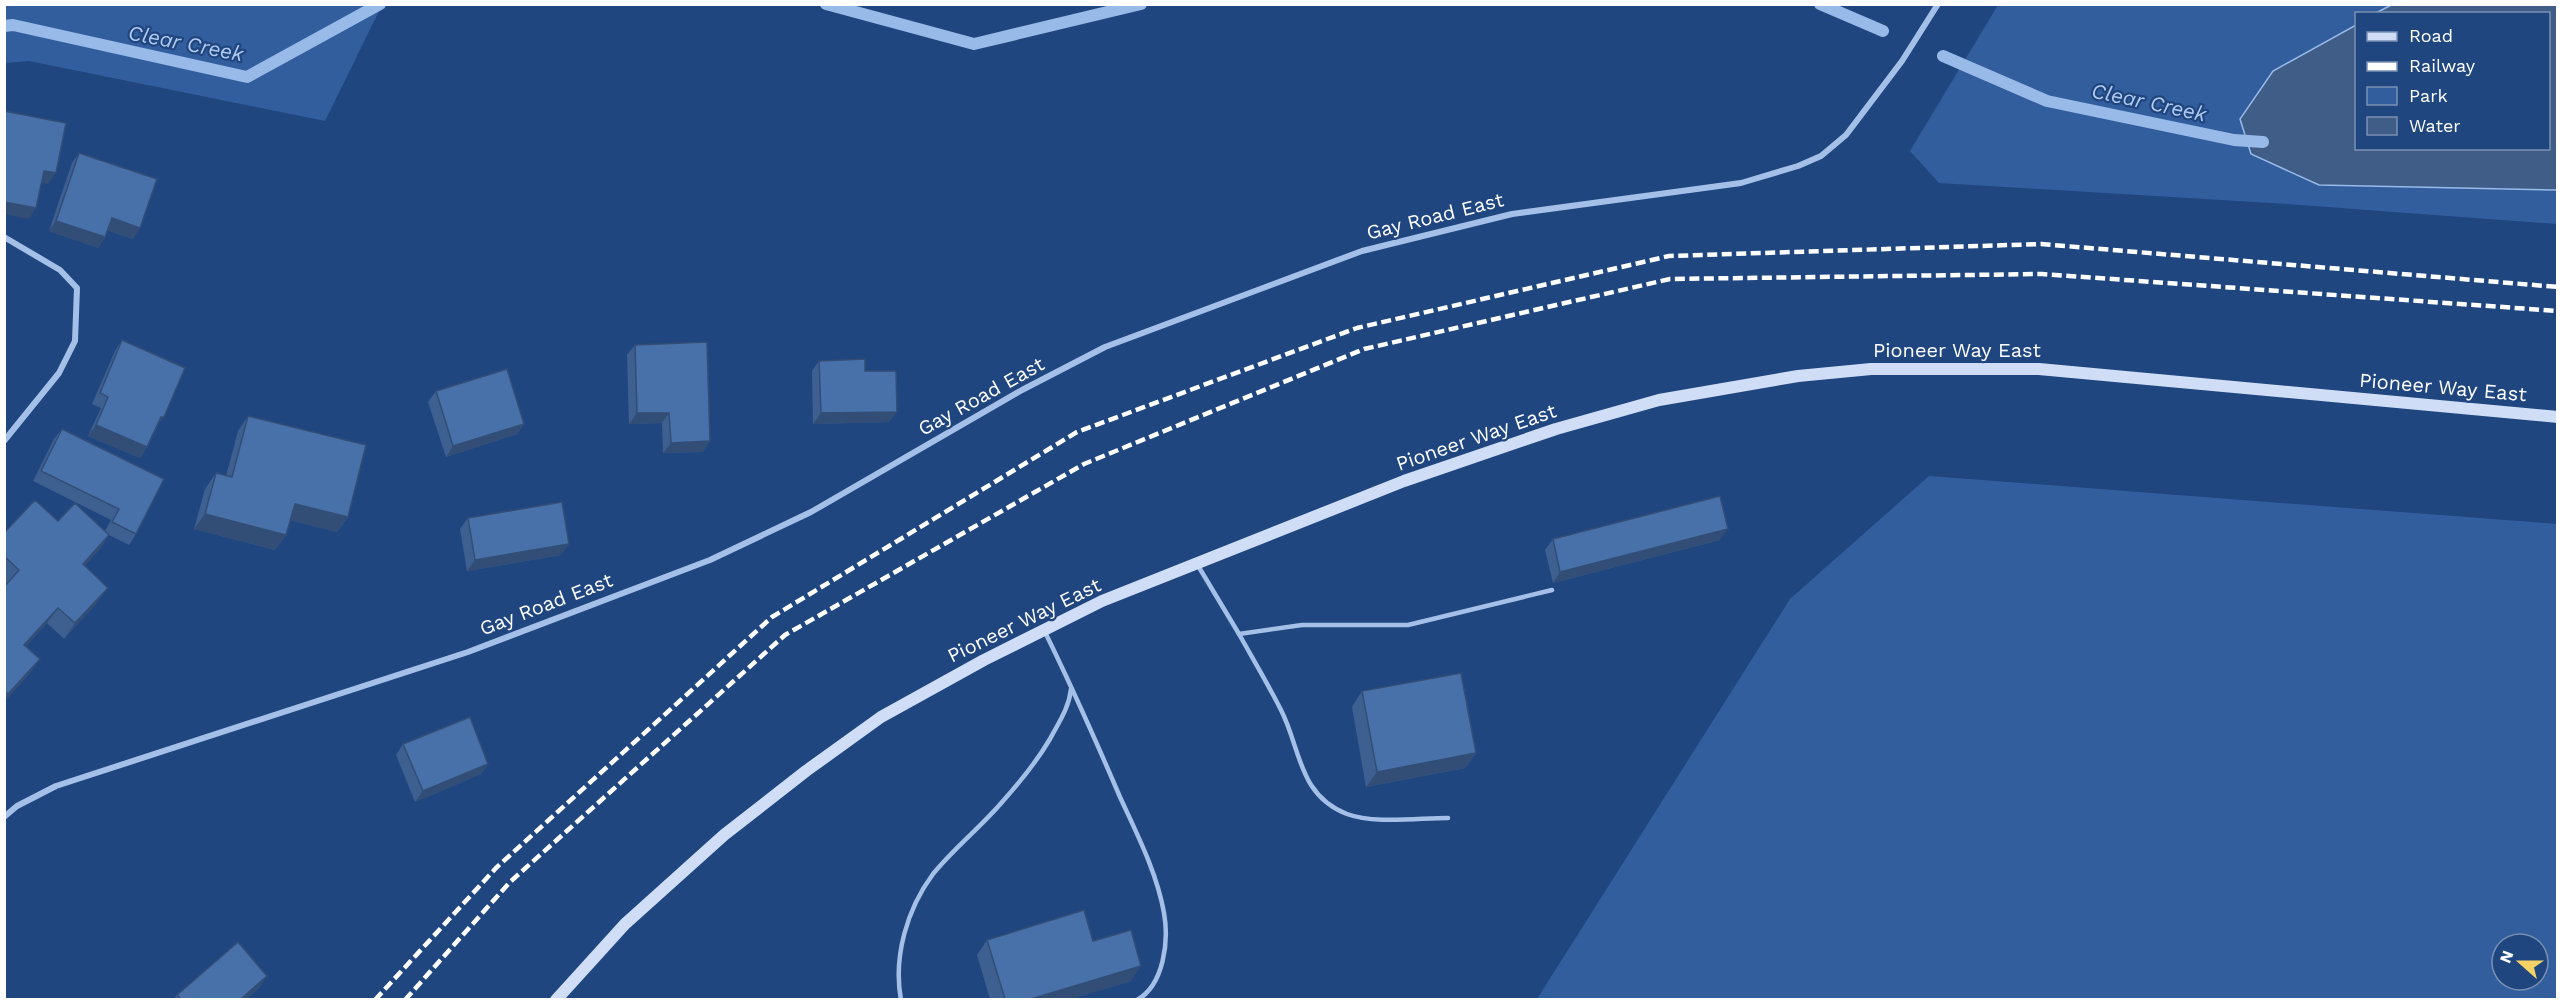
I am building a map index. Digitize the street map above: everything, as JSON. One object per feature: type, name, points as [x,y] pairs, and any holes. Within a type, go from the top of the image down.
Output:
[{"type":"main road","name":"Pioneer Way East","points":[[556,999],[625,924],[724,835],[806,771],[881,717],[984,660],[1102,602],[1404,481],[1556,429],[1659,400],[1798,376],[1870,369],[2038,369],[2558,417]]},
{"type":"street","name":"Gay Road East","points":[[4,817],[17,806],[56,786],[468,651],[710,560],[811,512],[1022,390],[1105,347],[1362,251],[1512,214],[1741,183],[1821,156],[1846,135],[1902,61],[1938,4]]},
{"type":"street","points":[[4,237],[60,270],[77,288],[75,341],[59,373],[4,441]]},
{"type":"lane","points":[[1197,564],[1282,711],[1299,766],[1322,799],[1348,814],[1374,818],[1448,818]]},
{"type":"lane","points":[[1239,634],[1302,625],[1408,625],[1552,590]]},
{"type":"lane","points":[[1044,630],[1148,860],[1164,914],[1165,945],[1157,979],[1145,995],[1137,999]]},
{"type":"lane","points":[[901,999],[898,981],[901,943],[916,903],[933,875],[1003,802],[1040,754],[1069,703],[1071,686]]},
{"type":"green space","points":[[4,5],[382,5],[325,121],[29,61],[5,63]]},
{"type":"green space","points":[[1998,5],[2393,5],[2378,12],[2355,12],[2355,26],[2273,71],[2319,185],[2557,190],[2557,224],[2287,204],[1939,183],[1910,151]]},
{"type":"green space","points":[[1929,476],[2557,524],[2557,999],[1537,999],[1790,599]]},
{"type":"water","points":[[2393,4],[2557,5],[2557,190],[2319,185],[2251,154],[2240,119],[2273,71],[2355,26],[2355,150],[2550,150],[2550,12],[2378,12]]},
{"type":"building","points":[[4,111],[66,123],[56,173],[44,171],[36,208],[4,202]]},
{"type":"building","points":[[79,153],[157,179],[140,228],[112,218],[105,237],[56,221]]},
{"type":"building","points":[[122,340],[185,368],[164,417],[161,417],[147,447],[96,425],[108,397],[100,393]]},
{"type":"building","points":[[707,342],[710,441],[671,443],[669,413],[637,413],[635,345]]},
{"type":"building","points":[[865,359],[865,371],[896,371],[897,412],[821,413],[819,361]]},
{"type":"building","points":[[507,369],[524,424],[453,446],[436,391]]},
{"type":"building","points":[[248,416],[366,445],[348,517],[295,504],[286,535],[205,514],[216,473],[232,477]]},
{"type":"building","points":[[62,429],[164,479],[136,534],[112,522],[119,509],[41,471]]},
{"type":"building","points":[[1720,496],[1728,529],[1560,572],[1553,539]]},
{"type":"building","points":[[35,500],[58,521],[75,503],[109,535],[83,564],[108,588],[75,623],[58,608],[24,645],[40,659],[8,694],[4,691],[4,587],[19,570],[4,556],[4,533]]},
{"type":"building","points":[[562,502],[569,544],[475,560],[468,518]]},
{"type":"building","points":[[1461,673],[1476,753],[1377,772],[1362,691]]},
{"type":"building","points":[[470,717],[488,764],[423,791],[403,744]]},
{"type":"building","points":[[1084,910],[1093,941],[1131,930],[1141,966],[1031,999],[1005,999],[987,940]]},
{"type":"building","points":[[238,942],[267,976],[241,999],[181,999],[177,995]]},
{"type":"waterway","name":"Clear Creek","points":[[4,26],[13,25],[247,77],[380,4]]},
{"type":"waterway","name":"Clear Creek","points":[[826,4],[974,44],[1141,4]]},
{"type":"waterway","name":"Clear Creek","points":[[1820,4],[1883,31]]},
{"type":"waterway","name":"Clear Creek","points":[[1943,56],[2047,101],[2234,140],[2263,142]]},
{"type":"railway","points":[[375,1000],[496,868],[772,617],[1077,432],[1357,328],[1669,256],[2041,244],[2558,287]]},
{"type":"railway","points":[[405,1000],[510,882],[785,635],[1084,464],[1364,349],[1670,279],[2042,274],[2558,311]]}]
